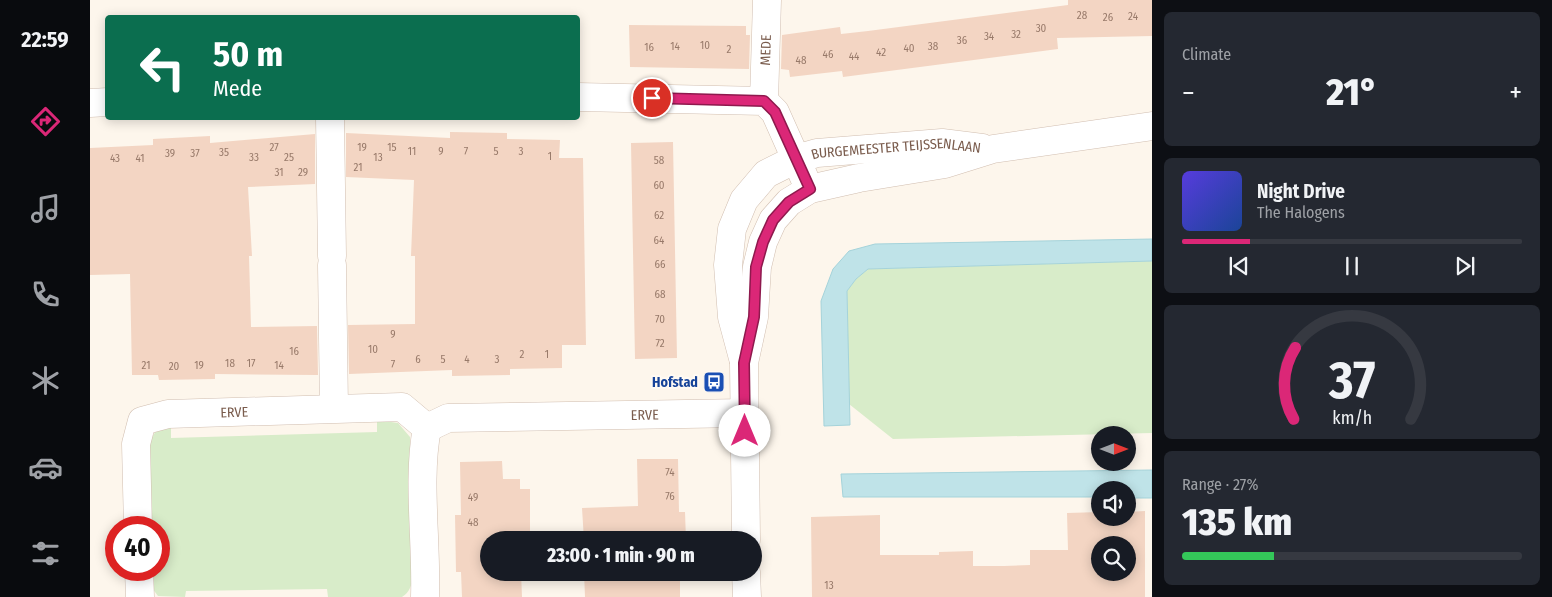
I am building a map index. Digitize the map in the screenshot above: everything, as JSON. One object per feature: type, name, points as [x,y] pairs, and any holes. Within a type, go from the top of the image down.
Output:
[{"type":"street","name":"MEDE","points":[[764,101],[767,0]]},
{"type":"street","points":[[580,97],[764,101],[775,112],[810,189]]},
{"type":"street","points":[[90,102],[105,102]]},
{"type":"street","points":[[330,120],[334,408]]},
{"type":"street","name":"BURGEMEESTER TEIJSSENLAAN","points":[[746,531],[744,363],[754,317],[756,267],[763,242],[773,220],[789,202],[810,189],[859,178],[945,164],[993,150],[1152,126]]},
{"type":"street","name":"BURGEMEESTER TEIJSSENLAAN","points":[[744,363],[732,317],[728,265],[732,229],[744,200],[766,174],[796,159],[817,153],[942,143],[993,150]]},
{"type":"street","name":"ERVE","points":[[138,516],[136,444],[142,421],[168,414],[334,408],[402,408],[427,428],[448,418],[744,413]]},
{"type":"street","points":[[424,597],[426,566],[423,449],[427,428]]},
{"type":"street","points":[[139,581],[140,597]]},
{"type":"street","points":[[746,581],[747,597]]},
{"type":"green space","points":[[1152,261],[1152,433],[1136,433],[1136,426],[1091,426],[1091,434],[893,439],[849,404],[847,291],[856,279],[868,269]]},
{"type":"green space","points":[[377,420],[398,423],[410,437],[413,577],[410,588],[405,595],[402,597],[328,597],[327,589],[186,591],[185,597],[158,596],[152,588],[150,581],[170,581],[170,516],[148,516],[146,465],[150,442],[157,430],[171,425],[171,438],[377,432]]},
{"type":"water","points":[[1152,239],[1152,261],[868,269],[856,279],[847,291],[850,425],[824,426],[821,301],[833,269],[849,251],[875,244]]},
{"type":"water","points":[[1152,470],[1152,498],[1136,498],[1136,481],[1091,481],[1091,497],[843,497],[841,474],[1136,471]]},
{"type":"building","points":[[1068,0],[1152,0],[1152,36],[1057,38],[1058,49],[843,77],[842,71],[790,77],[789,70],[781,69],[782,35],[840,27],[841,34],[868,31],[1068,5]]},
{"type":"building","points":[[629,25],[746,26],[746,35],[750,35],[749,69],[630,67]]},
{"type":"building","points":[[450,132],[507,133],[507,139],[560,140],[559,158],[583,158],[586,345],[562,345],[562,368],[510,369],[510,375],[452,376],[452,370],[349,374],[348,325],[415,324],[415,256],[411,256],[414,180],[346,177],[346,133],[450,138]]},
{"type":"building","points":[[315,134],[315,184],[248,187],[252,256],[249,256],[251,327],[317,326],[318,375],[215,374],[215,379],[159,380],[158,375],[132,375],[130,274],[90,275],[90,148],[153,145],[153,139],[210,136],[210,143]]},
{"type":"building","points":[[673,142],[677,358],[635,359],[631,143]]},
{"type":"building","points":[[637,459],[678,459],[679,512],[685,512],[686,531],[583,531],[582,508],[638,506]]},
{"type":"building","points":[[502,461],[503,479],[520,479],[520,489],[530,489],[530,531],[480,531],[480,581],[521,581],[522,597],[462,597],[461,572],[456,572],[455,515],[461,515],[460,462]]},
{"type":"building","points":[[1145,511],[1145,597],[812,597],[811,517],[880,515],[880,555],[939,555],[939,552],[973,551],[973,566],[1004,566],[1030,565],[1030,550],[1068,550],[1067,513],[1091,512],[1091,526],[1136,526],[1136,512]]},
{"type":"building","points":[[584,581],[680,581],[680,597],[585,597]]},
{"type":"place","name":"Hofstad","points":[[714,382]]},
{"type":"route","points":[[652,98],[764,101],[775,112],[810,189],[789,202],[773,220],[763,242],[756,267],[754,317],[744,363],[745,431]]}]
